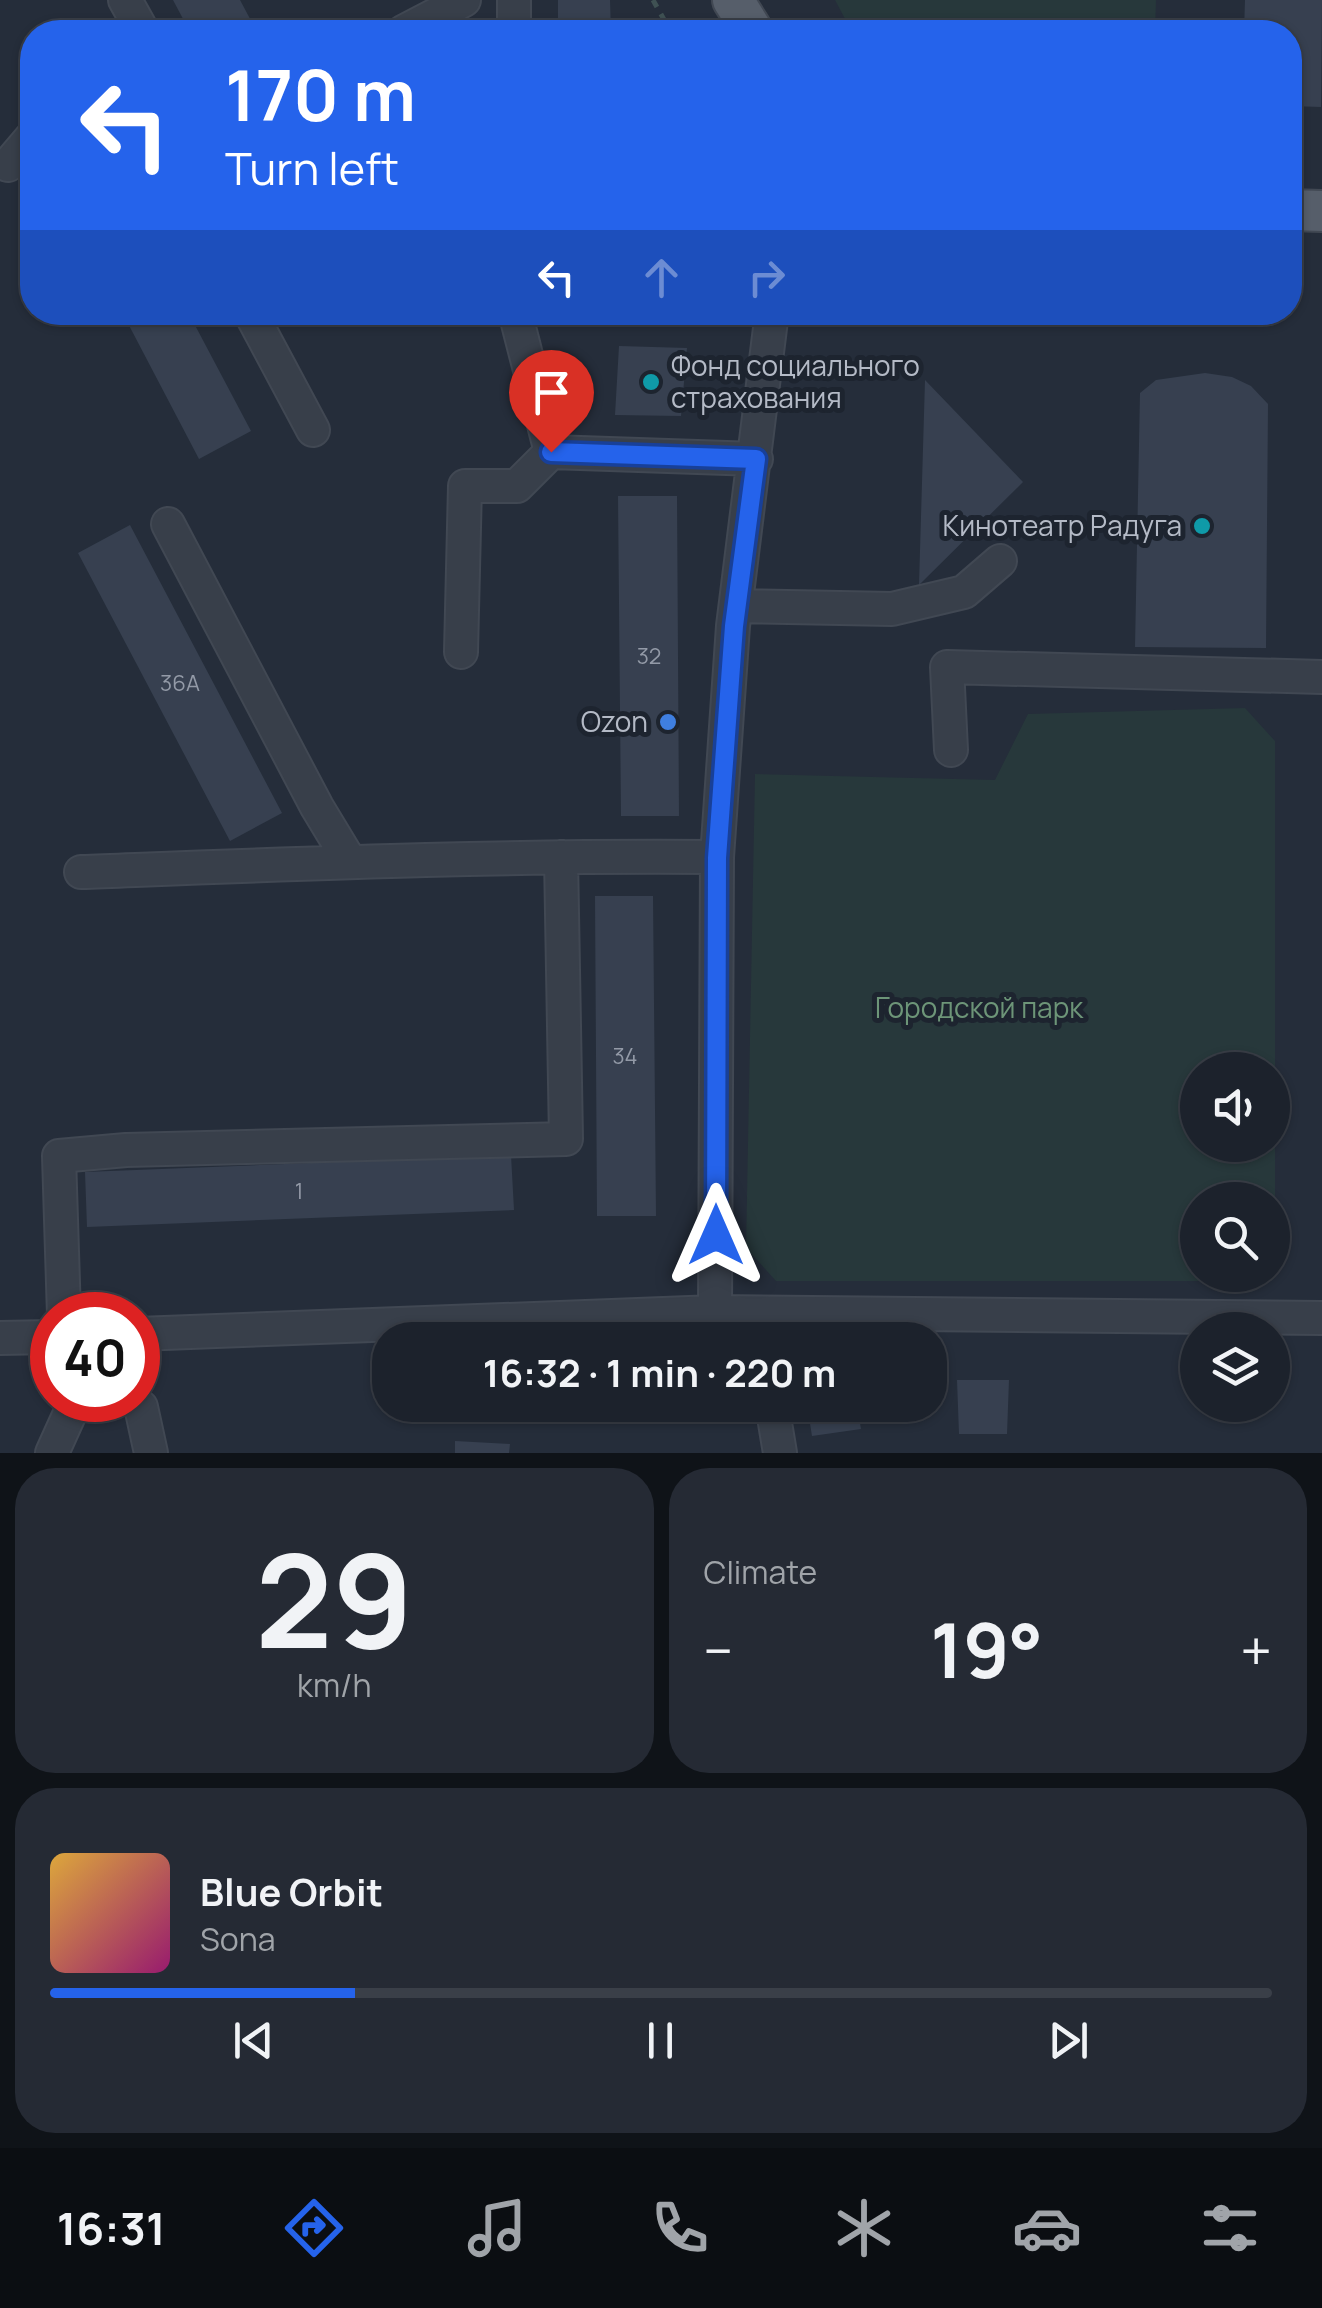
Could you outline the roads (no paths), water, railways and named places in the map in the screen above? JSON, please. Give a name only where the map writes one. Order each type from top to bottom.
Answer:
[{"type":"street","points":[[426,20],[464,0]]},
{"type":"street","points":[[8,165],[20,151]]},
{"type":"street","points":[[257,325],[313,430]]},
{"type":"street","points":[[518,325],[551,452]]},
{"type":"street","points":[[725,1322],[715,1312],[717,858],[736,606],[771,325]]},
{"type":"street","points":[[461,652],[464,486],[518,486],[551,452],[756,459]]},
{"type":"street","points":[[168,524],[308,789],[350,860]]},
{"type":"street","points":[[736,606],[892,610],[964,592],[1000,562]]},
{"type":"street","points":[[950,750],[947,666],[1322,677]]},
{"type":"street","points":[[63,1292],[59,1156],[126,1150],[566,1140],[561,858]]},
{"type":"street","points":[[81,872],[267,868],[350,860],[717,858]]},
{"type":"street","points":[[160,1333],[715,1312],[1322,1318]]},
{"type":"street","points":[[0,1338],[30,1337]]},
{"type":"street","points":[[52,1453],[66,1422]]},
{"type":"street","points":[[144,1422],[151,1453]]},
{"type":"street","points":[[775,1422],[780,1453]]},
{"type":"place","name":"Фонд социального страхования","points":[[651,382]]},
{"type":"place","name":"Кинотеатр Радуга","points":[[1202,526]]},
{"type":"place","name":"Ozon","points":[[668,722]]},
{"type":"park label","name":"Городской парк","points":[[979,1008]]}]
